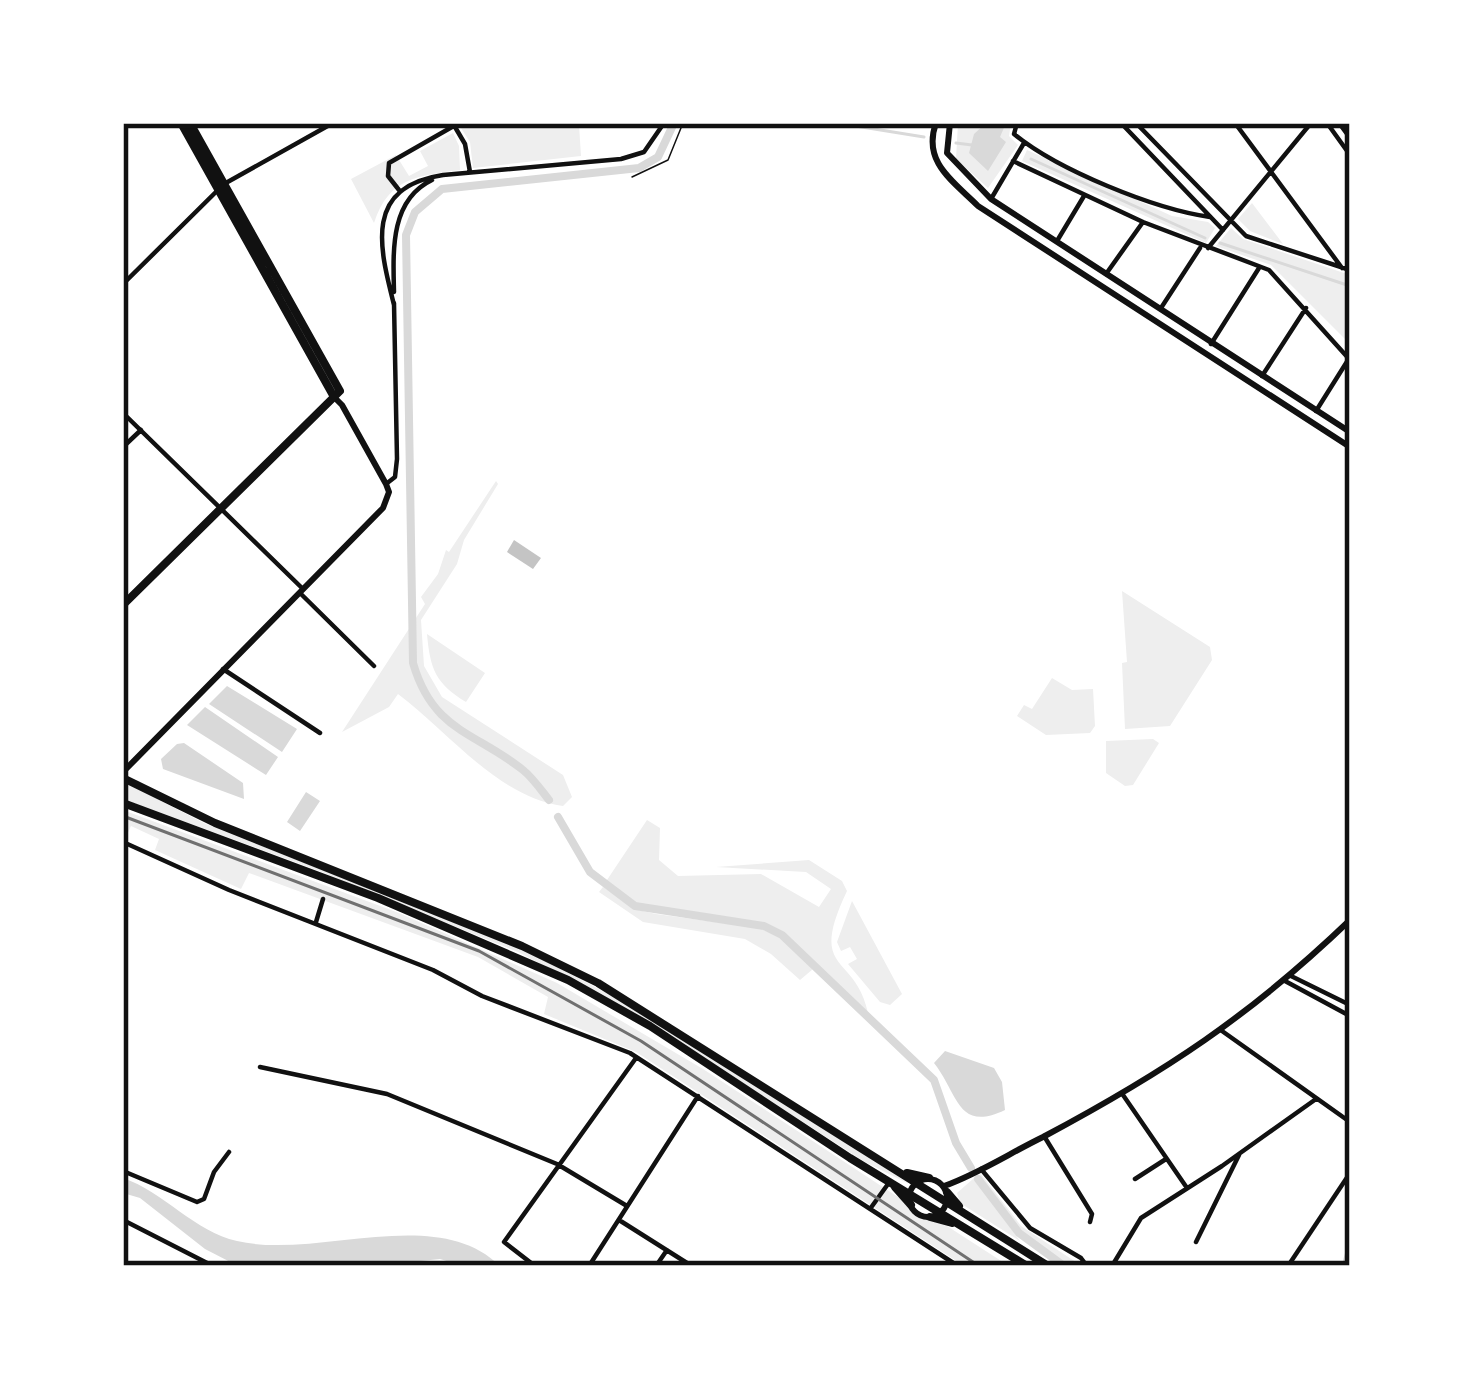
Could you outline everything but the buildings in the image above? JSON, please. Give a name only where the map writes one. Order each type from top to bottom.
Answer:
[{"type":"highway","points":[[123,605],[338,398],[186,123]]},
{"type":"highway","points":[[123,775],[214,823],[501,938],[598,983],[916,1183],[946,1194],[964,1221],[1027,1266]]},
{"type":"highway","points":[[123,803],[378,898],[560,976],[650,1026],[941,1213],[1048,1266]]},
{"type":"highway","points":[[898,1171],[928,1178]]},
{"type":"highway","points":[[890,1182],[910,1205]]},
{"type":"highway","points":[[930,1217],[964,1221]]},
{"type":"street","points":[[123,284],[220,186],[333,123]]},
{"type":"street","points":[[394,305],[383,261],[383,236],[387,211],[399,190],[417,179],[443,175],[621,159],[644,152],[664,123]]},
{"type":"street","points":[[936,123],[933,158],[979,206],[1350,447]]},
{"type":"street","points":[[950,123],[946,153],[991,199],[1350,432]]},
{"type":"street","points":[[1017,123],[1014,134],[1024,143],[1163,209],[1210,217]]},
{"type":"street","points":[[1121,123],[1223,230]]},
{"type":"street","points":[[1136,123],[1246,236],[1346,269]]},
{"type":"street","points":[[1235,123],[1346,269]]},
{"type":"street","points":[[1161,308],[1204,247],[1311,123]]},
{"type":"street","points":[[1328,123],[1350,155]]},
{"type":"street","points":[[1339,123],[1350,139]]},
{"type":"street","points":[[399,190],[386,169],[389,163],[455,124],[470,172]]},
{"type":"street","points":[[991,199],[1024,143]]},
{"type":"street","points":[[1013,161],[1143,222],[1261,266],[1306,308],[1349,360],[1316,411]]},
{"type":"street","points":[[386,484],[395,477],[398,460],[394,251],[400,215],[410,196],[443,175]]},
{"type":"street","points":[[1057,241],[1084,196]]},
{"type":"street","points":[[1106,274],[1143,222]]},
{"type":"street","points":[[1211,344],[1261,266]]},
{"type":"street","points":[[1262,376],[1306,308]]},
{"type":"street","points":[[123,775],[383,508],[389,493],[386,484],[338,398]]},
{"type":"street","points":[[123,413],[374,667]]},
{"type":"street","points":[[123,447],[141,430]]},
{"type":"street","points":[[223,669],[320,733]]},
{"type":"street","points":[[123,842],[636,1058],[956,1265]]},
{"type":"street","points":[[316,922],[322,898]]},
{"type":"street","points":[[946,1194],[928,1178],[916,1183],[910,1205],[918,1214],[941,1213],[946,1194],[981,1169],[1123,1095],[1222,1031],[1350,920]]},
{"type":"street","points":[[1288,978],[1350,1005]]},
{"type":"street","points":[[1288,978],[1350,1016]]},
{"type":"street","points":[[1222,1031],[1350,1122]]},
{"type":"street","points":[[535,1266],[504,1242],[636,1058]]},
{"type":"street","points":[[260,1067],[387,1094],[557,1164],[627,1207]]},
{"type":"street","points":[[1123,1095],[1187,1188]]},
{"type":"street","points":[[589,1266],[698,1096]]},
{"type":"street","points":[[1112,1266],[1141,1218],[1316,1099]]},
{"type":"street","points":[[1044,1136],[1092,1214],[1090,1222]]},
{"type":"street","points":[[1196,1242],[1241,1151]]},
{"type":"street","points":[[123,1171],[197,1202],[204,1199],[214,1172],[229,1152]]},
{"type":"street","points":[[1135,1178],[1167,1158]]},
{"type":"street","points":[[981,1169],[1030,1228],[1087,1266]]},
{"type":"street","points":[[1288,1266],[1350,1173]]},
{"type":"street","points":[[870,1209],[890,1182]]},
{"type":"street","points":[[123,1220],[213,1266]]},
{"type":"street","points":[[619,1220],[687,1263]]},
{"type":"street","points":[[656,1266],[667,1250]]},
{"type":"path","points":[[632,177],[668,160],[682,123]]},
{"type":"shaded area","points":[[471,123],[579,125],[581,156],[473,168],[470,142],[461,128]]},
{"type":"shaded area","points":[[958,123],[1011,123],[1009,136],[1018,145],[988,188],[956,159]]},
{"type":"shaded area","points":[[986,123],[1006,123],[1000,137],[1006,142],[988,171],[969,153],[974,134]]},
{"type":"shaded area","points":[[453,133],[460,170],[407,181],[388,196],[374,223],[351,179],[396,155],[409,176],[428,166],[420,151]]},
{"type":"shaded area","points":[[1027,150],[1172,216],[1208,222],[1215,228],[1206,243],[1022,161]]},
{"type":"shaded area","points":[[1252,203],[1283,244],[1250,231],[1238,219]]},
{"type":"shaded area","points":[[1231,228],[1243,239],[1350,275],[1350,344],[1271,265],[1216,246]]},
{"type":"shaded area","points":[[496,481],[464,540],[457,564],[421,620],[424,666],[442,697],[563,775],[572,797],[563,806],[516,790],[495,776],[398,694],[389,707],[342,732],[425,604],[421,597],[438,574],[446,550],[449,552]]},
{"type":"shaded area","points":[[1122,591],[1210,647],[1212,660],[1170,726],[1125,729]]},
{"type":"shaded area","points":[[427,634],[485,673],[466,702],[436,674]]},
{"type":"shaded area","points":[[1052,678],[1072,690],[1093,689],[1095,726],[1090,733],[1046,735],[1017,716],[1024,705],[1032,709]]},
{"type":"shaded area","points":[[227,686],[297,729],[282,752],[209,704]]},
{"type":"shaded area","points":[[205,707],[278,757],[266,775],[187,725]]},
{"type":"shaded area","points":[[1153,739],[1159,743],[1133,785],[1125,786],[1106,773],[1106,741]]},
{"type":"shaded area","points":[[184,743],[243,783],[244,799],[163,769],[161,759]]},
{"type":"shaded area","points":[[125,783],[206,824],[519,948],[570,974],[718,1058],[909,1184],[865,1162],[633,1012],[518,952],[319,871],[123,799]]},
{"type":"shaded area","points":[[306,792],[320,801],[300,831],[287,822]]},
{"type":"shaded area","points":[[123,810],[399,913],[557,983],[703,1069],[901,1199],[914,1214],[947,1226],[1009,1266],[964,1266],[636,1052],[544,1014],[548,997],[478,957],[249,873],[241,889],[155,850],[159,839],[131,826],[123,835]]},
{"type":"shaded area","points":[[647,820],[660,828],[659,860],[678,876],[761,874],[819,907],[831,889],[806,872],[716,867],[809,860],[842,881],[847,891],[836,918],[833,950],[862,994],[868,1013],[782,932],[768,925],[651,908],[634,903],[605,883]]},
{"type":"shaded area","points":[[603,887],[638,910],[759,928],[778,936],[813,969],[800,980],[745,939],[643,922],[599,892]]},
{"type":"shaded area","points":[[852,901],[902,994],[890,1005],[880,1002],[848,964],[857,959],[850,947],[841,951],[837,942]]},
{"type":"shaded area","points":[[945,1051],[994,1068],[1002,1082],[1005,1110],[977,1117],[960,1106],[934,1063]]},
{"type":"shaded area","points":[[981,1174],[1021,1226],[1082,1266],[1067,1263],[1038,1245],[998,1203]]},
{"type":"shaded area","points":[[123,1178],[207,1229],[237,1241],[269,1245],[410,1235],[443,1238],[474,1248],[500,1266],[463,1266],[440,1259],[373,1266],[238,1266],[205,1249],[140,1198],[123,1193]]},
{"type":"shaded area","points":[[974,1178],[1020,1241],[960,1203],[957,1193]]},
{"type":"waterway","points":[[549,800],[523,770],[444,717],[422,686],[413,663],[406,235],[415,212],[442,189],[639,168],[658,157],[674,123]]},
{"type":"waterway","points":[[837,123],[924,137]]},
{"type":"waterway","points":[[956,143],[972,145]]},
{"type":"waterway","points":[[1031,159],[1205,238]]},
{"type":"waterway","points":[[1220,243],[1350,286]]},
{"type":"waterway","points":[[558,817],[590,872],[635,906],[764,926],[782,935],[934,1080],[956,1143],[971,1168]]},
{"type":"waterway","points":[[978,1179],[1019,1233],[1064,1266]]},
{"type":"waterway","points":[[1343,1266],[1350,1241]]},
{"type":"tram line","points":[[123,816],[479,951],[641,1041],[979,1266]]}]
